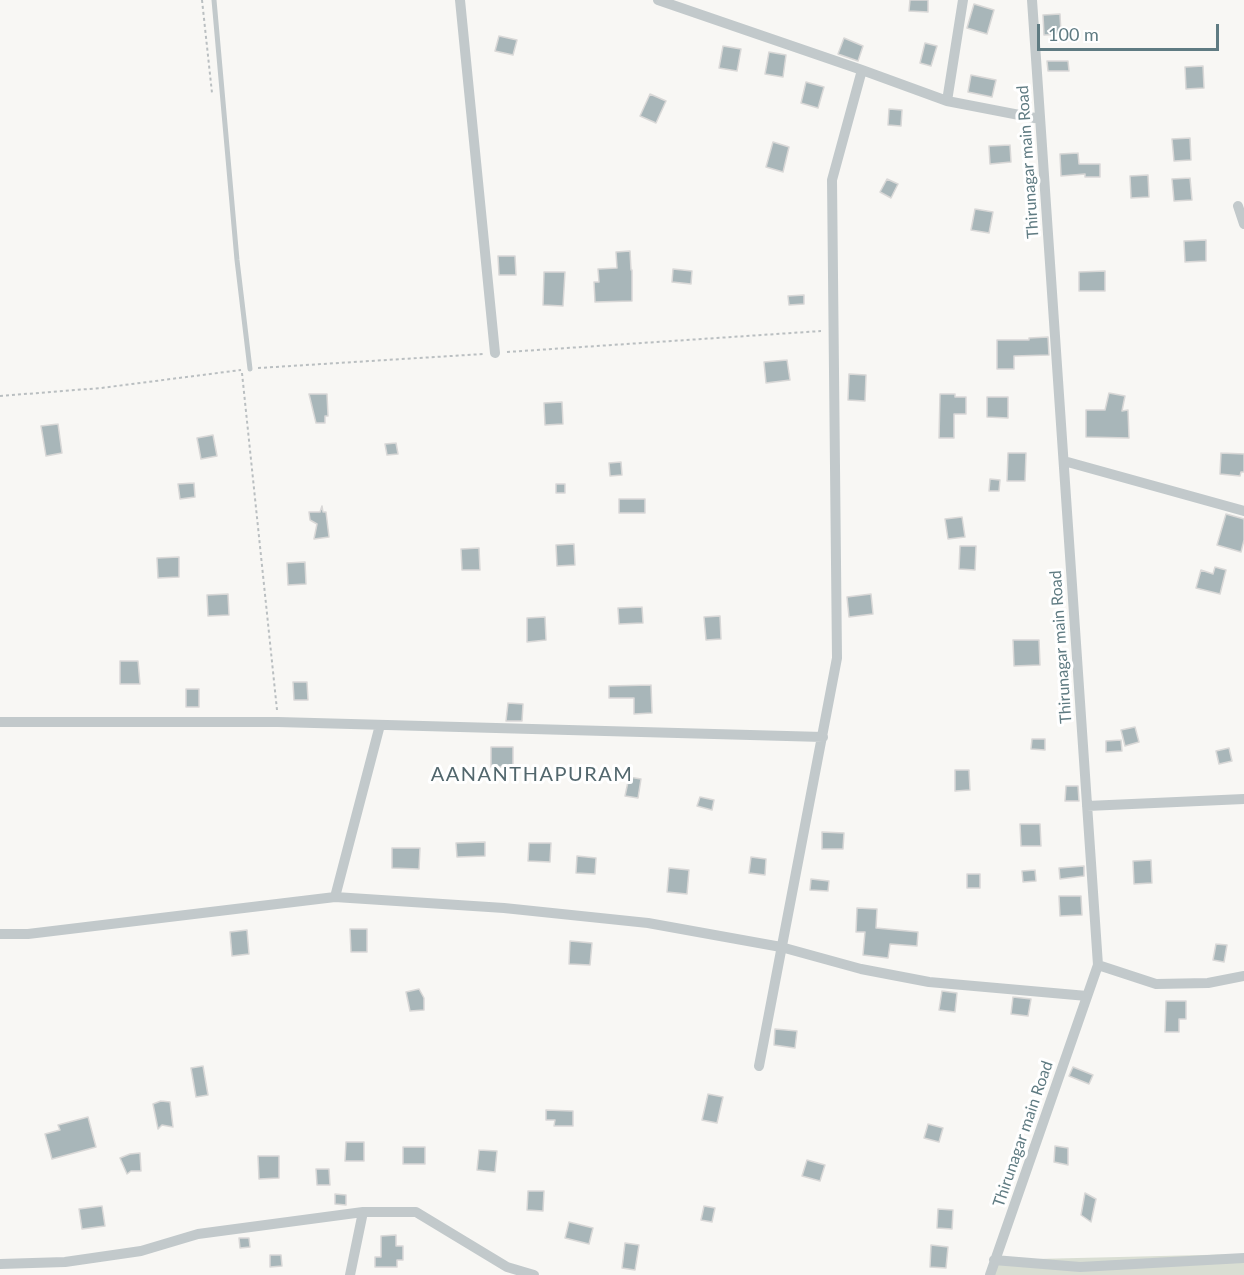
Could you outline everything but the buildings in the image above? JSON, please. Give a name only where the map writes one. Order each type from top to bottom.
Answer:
[{"type":"street","points":[[460,0],[495,353]]},
{"type":"street","points":[[658,0],[947,101],[1040,119]]},
{"type":"street","points":[[947,101],[963,0]]},
{"type":"street","name":"Thirunagar main Road","points":[[990,1275],[1098,965],[1032,0]]},
{"type":"street","points":[[759,1066],[837,658],[832,180],[862,70]]},
{"type":"street","points":[[1238,206],[1244,224]]},
{"type":"street","points":[[1064,461],[1244,511]]},
{"type":"street","points":[[0,722],[278,722],[823,737]]},
{"type":"street","points":[[335,897],[380,725]]},
{"type":"street","points":[[1087,806],[1244,799]]},
{"type":"street","points":[[0,934],[28,934],[335,897],[504,908],[648,923],[781,947],[861,969],[929,982],[1088,996]]},
{"type":"street","points":[[1098,965],[1156,984],[1208,983],[1244,976]]},
{"type":"street","points":[[0,1264],[76,1261],[141,1251],[198,1234],[363,1212],[416,1212],[507,1267],[534,1275]]},
{"type":"street","points":[[350,1275],[363,1212]]},
{"type":"street","points":[[994,1260],[1080,1267],[1244,1258]]},
{"type":"lane","points":[[214,0],[237,260],[250,369]]},
{"type":"path","points":[[250,369],[833,331]]},
{"type":"path","points":[[0,396],[101,388],[241,370],[278,722]]},
{"type":"shaded area","points":[[1244,1254],[1244,1275],[989,1275],[994,1260]]},
{"type":"district","name":"AANANTHAPURAM","points":[[532,775]]}]
